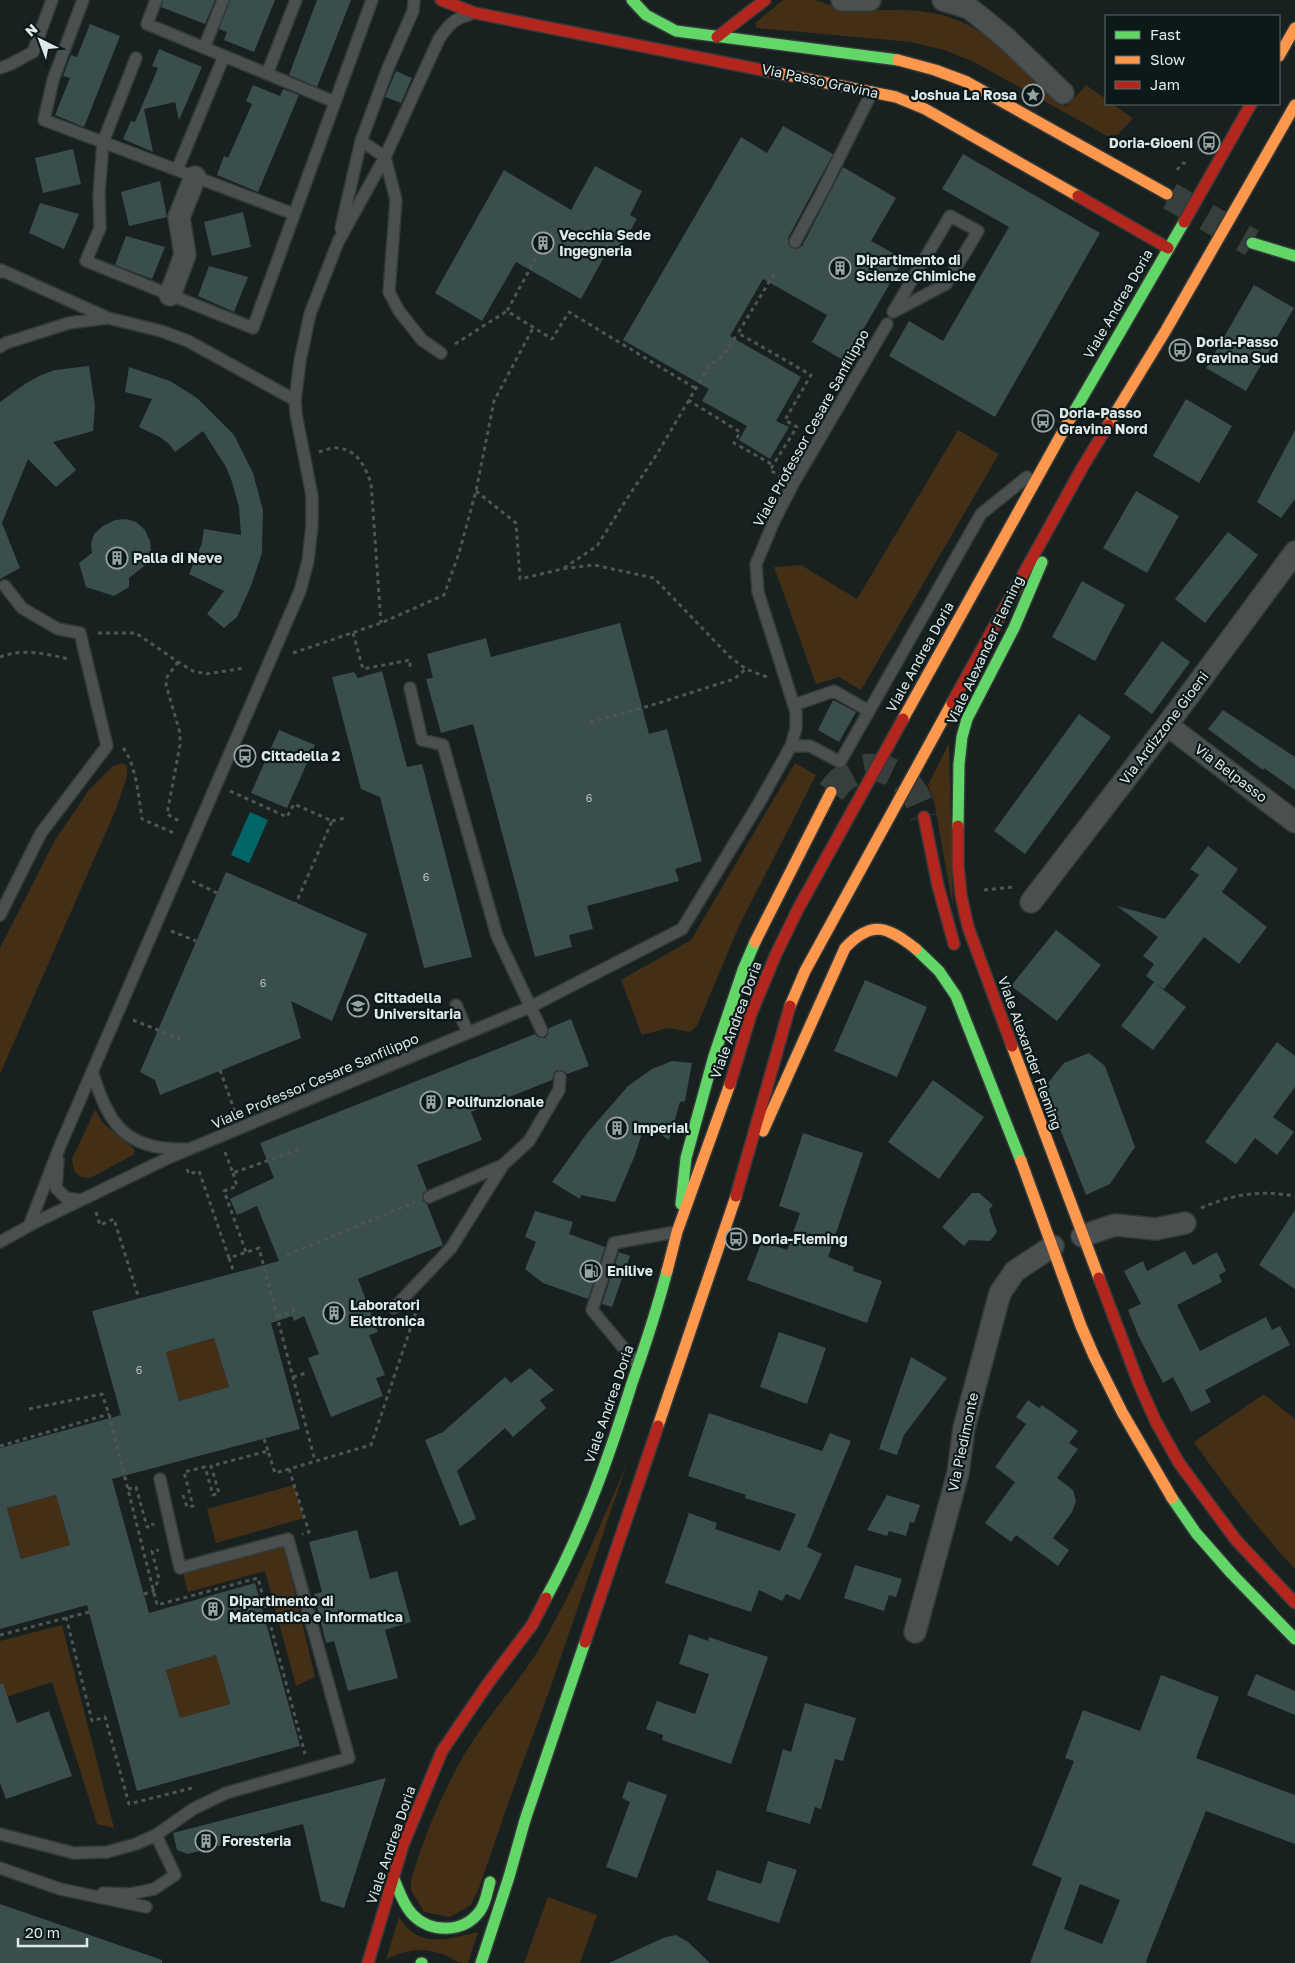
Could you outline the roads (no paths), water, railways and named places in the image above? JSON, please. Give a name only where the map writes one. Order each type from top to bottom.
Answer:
[{"type":"main road","name":"Via Passo Gravina","points":[[441,0],[475,13],[896,97],[924,109],[1168,248]]},
{"type":"main road","points":[[632,0],[639,10],[650,19],[676,31],[717,37]]},
{"type":"main road","points":[[595,36],[691,39],[717,37],[764,0]]},
{"type":"main road","points":[[1280,54],[1295,28]]},
{"type":"main road","name":"Via Passo Gravina","points":[[717,37],[896,59],[935,70],[967,82],[1167,194]]},
{"type":"main road","name":"Viale Andrea Doria","points":[[368,1963],[404,1845],[442,1751],[489,1682],[532,1626],[552,1588],[591,1501],[612,1447],[660,1298],[677,1232],[732,1078],[751,1014],[776,954],[798,909],[1044,464],[1250,105]]},
{"type":"main road","points":[[481,1963],[509,1877],[524,1820],[745,1168],[786,1016],[805,971],[1079,474],[1166,330],[1295,105]]},
{"type":"main road","points":[[1252,243],[1295,256]]},
{"type":"main road","name":"Viale Alexander Fleming","points":[[1079,474],[1014,628],[967,718],[960,748],[958,813],[961,895],[968,927],[1082,1236],[1126,1346],[1139,1384],[1156,1422],[1179,1463],[1236,1540],[1295,1604]]},
{"type":"main road","points":[[677,1232],[686,1158],[714,1056],[743,970],[757,937],[831,792]]},
{"type":"main road","points":[[924,817],[938,886],[958,954]]},
{"type":"main road","points":[[745,1168],[795,1062],[845,948],[853,939],[864,932],[877,928],[891,933],[912,945],[935,966],[952,987],[1094,1356],[1146,1457],[1167,1492],[1196,1533],[1232,1574],[1295,1639]]},
{"type":"main road","points":[[1108,1336],[1139,1384]]},
{"type":"main road","points":[[502,1857],[524,1820]]},
{"type":"main road","points":[[394,1879],[403,1900],[412,1914],[434,1928],[448,1929],[463,1926],[481,1910],[493,1872]]},
{"type":"street","points":[[842,0],[870,0]]},
{"type":"street","points":[[942,0],[969,8],[989,24],[1063,93]]},
{"type":"street","points":[[170,295],[185,255],[179,216],[186,173]]},
{"type":"street","name":"Via Ardizzone Gioeni","points":[[1031,902],[1167,725],[1295,552]]},
{"type":"street","name":"Via Belpasso","points":[[1167,725],[1295,822]]},
{"type":"street","points":[[1082,1236],[1116,1226],[1156,1229],[1185,1223]]},
{"type":"street","name":"Via Piedimonte","points":[[915,1632],[958,1473],[964,1428],[1000,1293],[1015,1271],[1053,1246]]},
{"type":"lane","points":[[0,68],[33,52],[52,0]]},
{"type":"lane","points":[[83,0],[53,80],[44,120],[294,214]]},
{"type":"lane","points":[[156,0],[147,24],[335,102]]},
{"type":"lane","points":[[204,48],[223,0]]},
{"type":"lane","points":[[267,74],[296,0]]},
{"type":"lane","points":[[136,58],[103,142],[99,194],[100,228],[86,261],[253,328],[372,0]]},
{"type":"lane","points":[[338,242],[361,141],[385,74],[413,11],[414,0]]},
{"type":"lane","points":[[29,1226],[92,1071],[300,591],[308,561],[312,525],[312,496],[295,400],[300,361],[310,314],[338,242],[385,157],[439,39],[447,26],[460,16],[475,13]]},
{"type":"lane","points":[[186,173],[224,56]]},
{"type":"lane","points":[[795,242],[873,92]]},
{"type":"lane","points":[[361,141],[385,157],[396,200],[389,292],[399,311],[422,340],[440,353]]},
{"type":"lane","points":[[950,216],[978,231],[946,284],[894,312],[950,216]]},
{"type":"lane","points":[[0,272],[1,270],[108,318],[161,331],[188,340],[295,400]]},
{"type":"lane","points":[[0,347],[6,343],[69,324],[108,318]]},
{"type":"lane","name":"Viale Professor Cesare Sanfilippo","points":[[0,1242],[80,1200],[168,1158],[530,1007],[682,929],[759,803],[791,746],[796,728],[794,704],[758,592],[756,564],[774,521],[794,484],[887,324]]},
{"type":"lane","points":[[791,746],[810,746],[840,762],[981,514],[1044,464]]},
{"type":"lane","points":[[0,915],[41,834],[107,746],[80,633],[58,629],[22,608],[5,586]]},
{"type":"lane","points":[[410,688],[422,740],[443,745],[497,936],[542,1031]]},
{"type":"lane","points":[[794,704],[834,691],[869,710]]},
{"type":"lane","points":[[456,1005],[468,1033]]},
{"type":"lane","points":[[92,1071],[100,1097],[121,1130],[148,1146],[192,1149]]},
{"type":"lane","points":[[394,1308],[451,1248],[503,1165],[529,1141],[559,1090],[560,1077]]},
{"type":"lane","points":[[60,1146],[56,1188],[66,1198],[80,1200]]},
{"type":"lane","points":[[429,1196],[503,1165]]},
{"type":"lane","points":[[638,1365],[592,1310],[614,1243],[677,1232]]},
{"type":"lane","points":[[1139,1384],[1184,1448]]},
{"type":"lane","points":[[1204,1477],[1243,1531],[1295,1588]]},
{"type":"lane","points":[[0,1834],[74,1853],[107,1852],[136,1844],[156,1834],[193,1809],[226,1793],[349,1758],[288,1539],[180,1568],[160,1479]]},
{"type":"lane","points":[[76,1893],[130,1894],[154,1889],[174,1875],[156,1834]]},
{"type":"lane","points":[[0,1868],[60,1889],[146,1908]]},
{"type":"water","points":[[250,812],[268,820],[249,863],[231,855]]},
{"type":"tunnel","points":[[1170,196],[1252,243]]},
{"type":"tunnel","points":[[831,792],[843,778],[857,770],[871,768],[885,770],[898,776],[909,786],[918,800],[924,817]]},
{"type":"place","name":"Joshua La Rosa","points":[[1033,95]]},
{"type":"place","name":"Doria-Gioeni","points":[[1209,143]]},
{"type":"place","name":"Vecchia Sede Ingegneria","points":[[543,243]]},
{"type":"place","name":"Dipartimento di Scienze Chimiche","points":[[840,268]]},
{"type":"place","name":"Doria-Passo Gravina Sud","points":[[1180,350]]},
{"type":"place","name":"Doria-Passo Gravina Nord","points":[[1043,421]]},
{"type":"place","name":"Palla di Neve","points":[[117,558]]},
{"type":"place","name":"Cittadella 2","points":[[245,756]]},
{"type":"place","name":"Cittadella Universitaria","points":[[358,1006]]},
{"type":"place","name":"Polifunzionale","points":[[431,1102]]},
{"type":"place","name":"Imperial","points":[[617,1128]]},
{"type":"place","name":"Doria-Fleming","points":[[736,1239]]},
{"type":"place","name":"Enilive","points":[[591,1271]]},
{"type":"place","name":"Laboratori Elettronica","points":[[334,1313]]},
{"type":"place","name":"Dipartimento di Matematica e Informatica","points":[[213,1609]]},
{"type":"place","name":"Foresteria","points":[[206,1841]]}]
